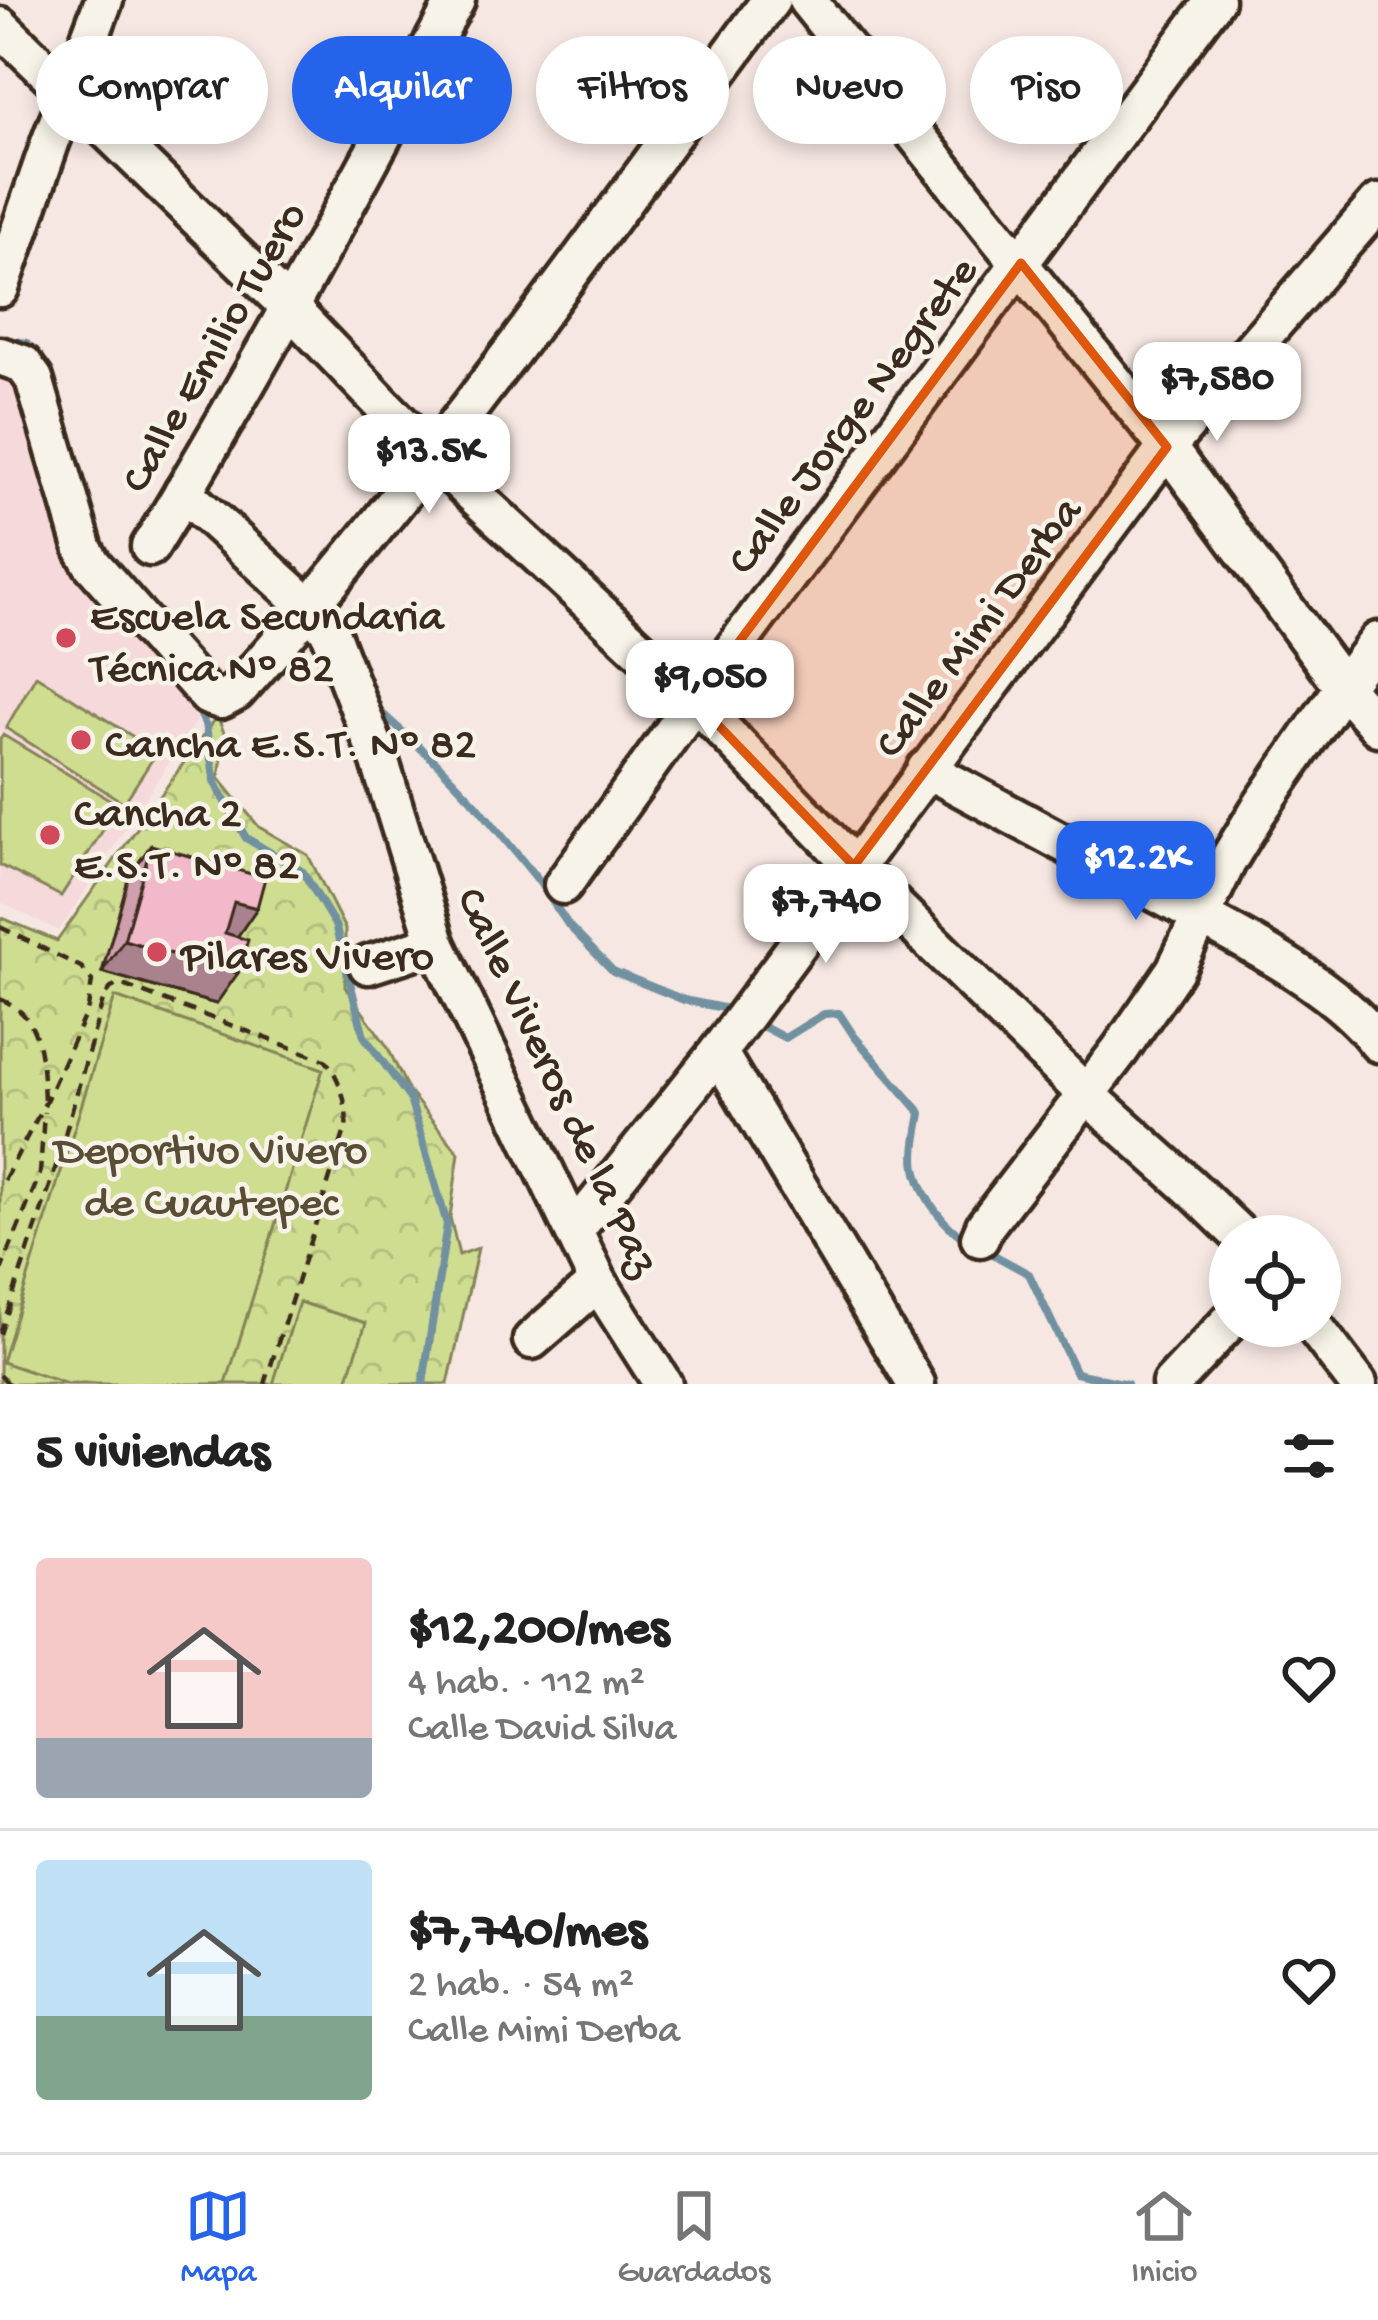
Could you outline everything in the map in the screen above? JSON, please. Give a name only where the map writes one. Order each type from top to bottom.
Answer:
[{"type":"street","points":[[90,36],[104,0]]},
{"type":"street","name":"Calle Emilio Tuero","points":[[150,547],[290,308],[456,0]]},
{"type":"street","points":[[7,358],[23,364],[34,380],[78,532],[92,564],[208,696],[220,700],[236,692],[311,608],[771,0]]},
{"type":"street","points":[[807,0],[1168,447],[1343,688],[1378,727]]},
{"type":"street","name":"Calle Jorge Negrete","points":[[562,885],[1215,0]]},
{"type":"street","points":[[0,26],[36,61]]},
{"type":"street","points":[[0,288],[51,144]]},
{"type":"street","points":[[121,144],[290,308],[431,455],[695,701],[854,866],[1087,1095],[1219,1215]]},
{"type":"street","name":"Calle Mimi Derba","points":[[574,1230],[718,1052],[1168,447],[1378,203]]},
{"type":"street","name":"Calle Viveros de la Paz","points":[[183,492],[311,608],[330,632],[380,762],[436,943],[598,1282],[663,1384]]},
{"type":"street","points":[[980,1238],[1175,970],[1227,862],[1258,811],[1378,641]]},
{"type":"street","points":[[926,769],[1317,984],[1378,1042]]},
{"type":"street","points":[[368,965],[436,943]]},
{"type":"street","points":[[718,1052],[916,1384]]},
{"type":"street","points":[[532,1340],[598,1282]]},
{"type":"street","points":[[1172,1384],[1209,1344]]},
{"type":"street","points":[[1330,1347],[1358,1384]]},
{"type":"path","points":[[0,928],[81,967],[92,980],[88,1008],[0,1188]]},
{"type":"path","points":[[0,1334],[52,1180],[104,997],[120,984],[325,1060],[333,1068],[348,1116],[346,1127],[266,1384]]},
{"type":"path","points":[[0,999],[15,1004],[26,1015],[41,1048],[44,1106],[40,1174],[0,1273]]},
{"type":"path","points":[[40,1174],[52,1180]]},
{"type":"path","points":[[0,1375],[9,1384]]},
{"type":"highlighted area","points":[[1021,263],[1167,447],[854,866],[695,701]]},
{"type":"shaded area","name":"Escuela Secundaria Técnica Nº 82","points":[[0,374],[17,377],[66,559],[198,718],[59,931],[0,902]]},
{"type":"green space","name":"Cancha E.S.T. Nº 82","points":[[36,675],[157,752],[124,803],[6,728]]},
{"type":"green space","name":"Deportivo Vivero de Cuautepec","points":[[217,716],[225,735],[219,778],[259,827],[308,855],[345,929],[345,987],[387,1046],[409,1092],[459,1153],[450,1217],[459,1255],[478,1248],[448,1384],[0,1384],[0,917],[57,941]]},
{"type":"green space","name":"Cancha 2 E.S.T. Nº 82","points":[[3,735],[119,805],[61,896],[0,865]]},
{"type":"green space","points":[[115,997],[323,1069],[226,1384],[67,1384],[2,1362]]},
{"type":"green space","points":[[299,1302],[366,1323],[346,1384],[273,1384]]},
{"type":"building","points":[[151,845],[265,878],[257,908],[234,902],[225,933],[248,940],[238,973],[124,940]]},
{"type":"waterway","points":[[0,339],[27,343],[34,356]]},
{"type":"waterway","points":[[195,701],[206,727],[215,783],[246,838],[303,872],[335,925],[364,1036],[410,1099],[447,1224],[423,1384]]},
{"type":"waterway","points":[[375,707],[477,805],[569,926],[613,971],[684,1000],[723,1008]]},
{"type":"waterway","points":[[764,1027],[785,1038],[824,1014],[839,1013],[921,1113],[915,1158],[920,1183],[944,1221],[970,1242]]},
{"type":"waterway","points":[[983,1249],[1029,1274],[1076,1373],[1127,1384]]},
{"type":"place","name":"Escuela Secundaria Técnica Nº 82","points":[[66,638]]},
{"type":"place","name":"Cancha E.S.T. Nº 82","points":[[81,740]]},
{"type":"place","name":"Cancha 2 E.S.T. Nº 82","points":[[50,835]]},
{"type":"place","name":"Pilares Vivero","points":[[157,952]]}]
